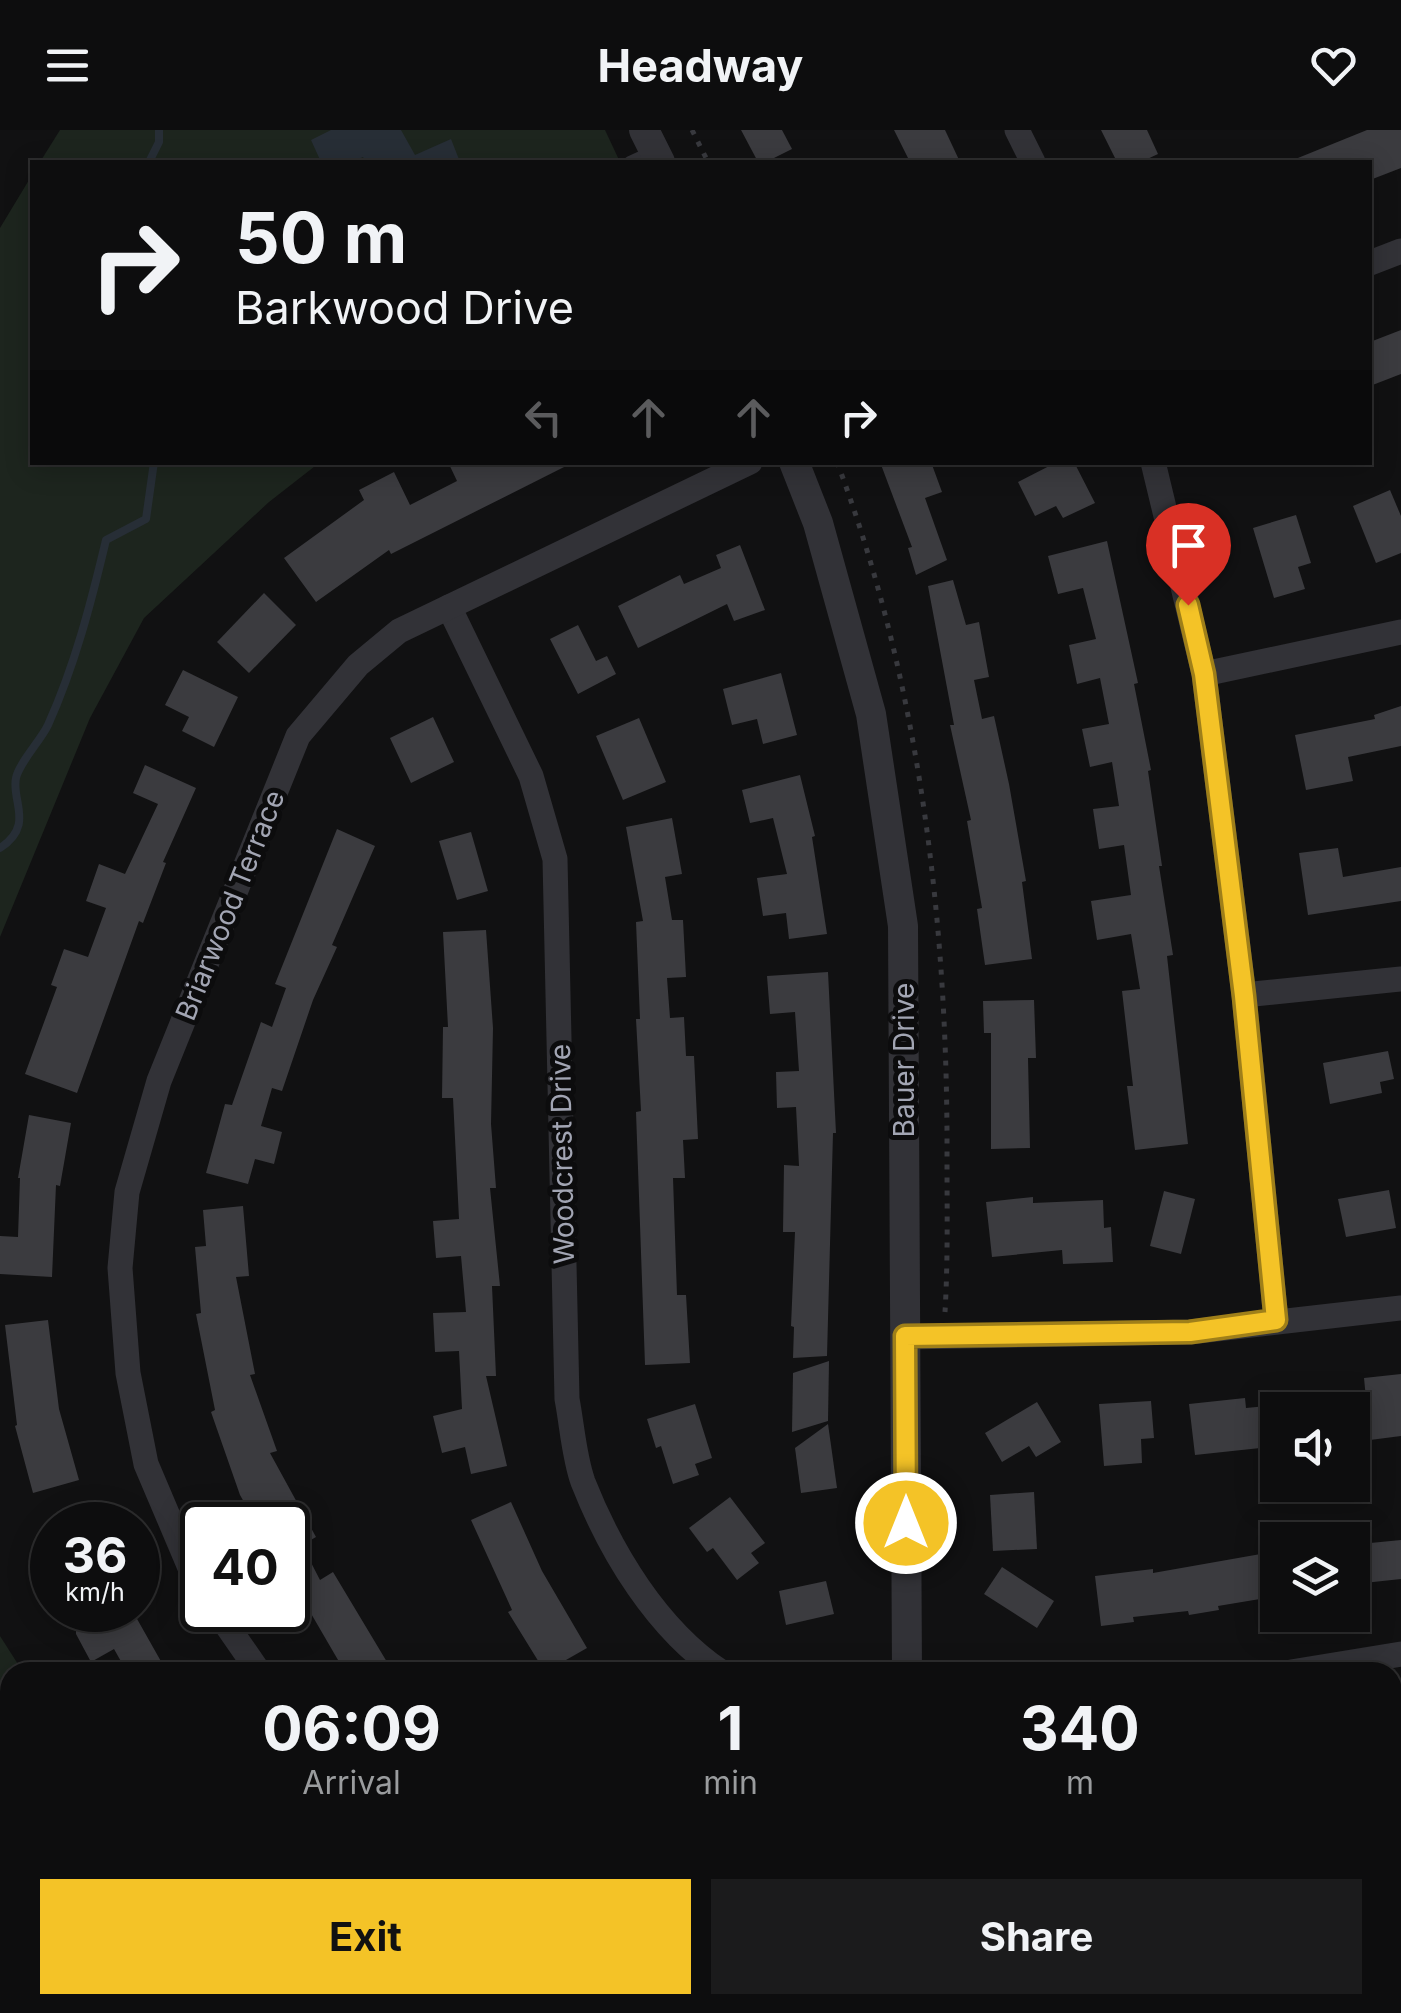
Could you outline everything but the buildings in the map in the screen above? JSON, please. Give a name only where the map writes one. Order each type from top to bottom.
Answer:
[{"type":"street","points":[[1017,130],[1031,160]]},
{"type":"street","points":[[1372,262],[1401,251]]},
{"type":"street","name":"Briarwood Terrace","points":[[180,1544],[146,1464],[128,1374],[120,1268],[128,1192],[159,1081],[298,736],[358,665],[399,631],[744,465]]},
{"type":"street","name":"Bauer Drive","points":[[795,465],[818,523],[871,714],[903,926],[907,1662]]},
{"type":"street","points":[[1154,465],[1204,674],[1244,996],[1276,1320]]},
{"type":"street","name":"Woodcrest Drive","points":[[449,608],[532,776],[555,858],[568,1398],[582,1480],[637,1588],[693,1654],[705,1662]]},
{"type":"street","points":[[1204,674],[1401,632]]},
{"type":"street","points":[[1244,996],[1401,979]]},
{"type":"street","points":[[905,1336],[1190,1332],[1401,1308]]},
{"type":"street","points":[[231,1632],[252,1662]]},
{"type":"street","points":[[1352,1662],[1401,1654]]},
{"type":"path","points":[[692,130],[707,160]]},
{"type":"shaded area","points":[[60,130],[605,130],[619,160],[41,160]]},
{"type":"shaded area","points":[[331,130],[401,130],[415,155],[451,139],[459,160],[320,160],[311,140]]},
{"type":"shaded area","points":[[30,178],[30,465],[316,465],[269,502],[144,618],[90,718],[0,937],[0,228]]},
{"type":"shaded area","points":[[0,1636],[17,1662],[0,1662]]},
{"type":"waterway","points":[[150,160],[159,142],[159,130]]},
{"type":"waterway","points":[[0,848],[17,831],[16,778],[48,725],[66,680],[106,540],[146,519],[154,465]]},
{"type":"route","points":[[906,1523],[905,1336],[1190,1332],[1276,1320],[1244,996],[1204,674],[1188,605]]}]
